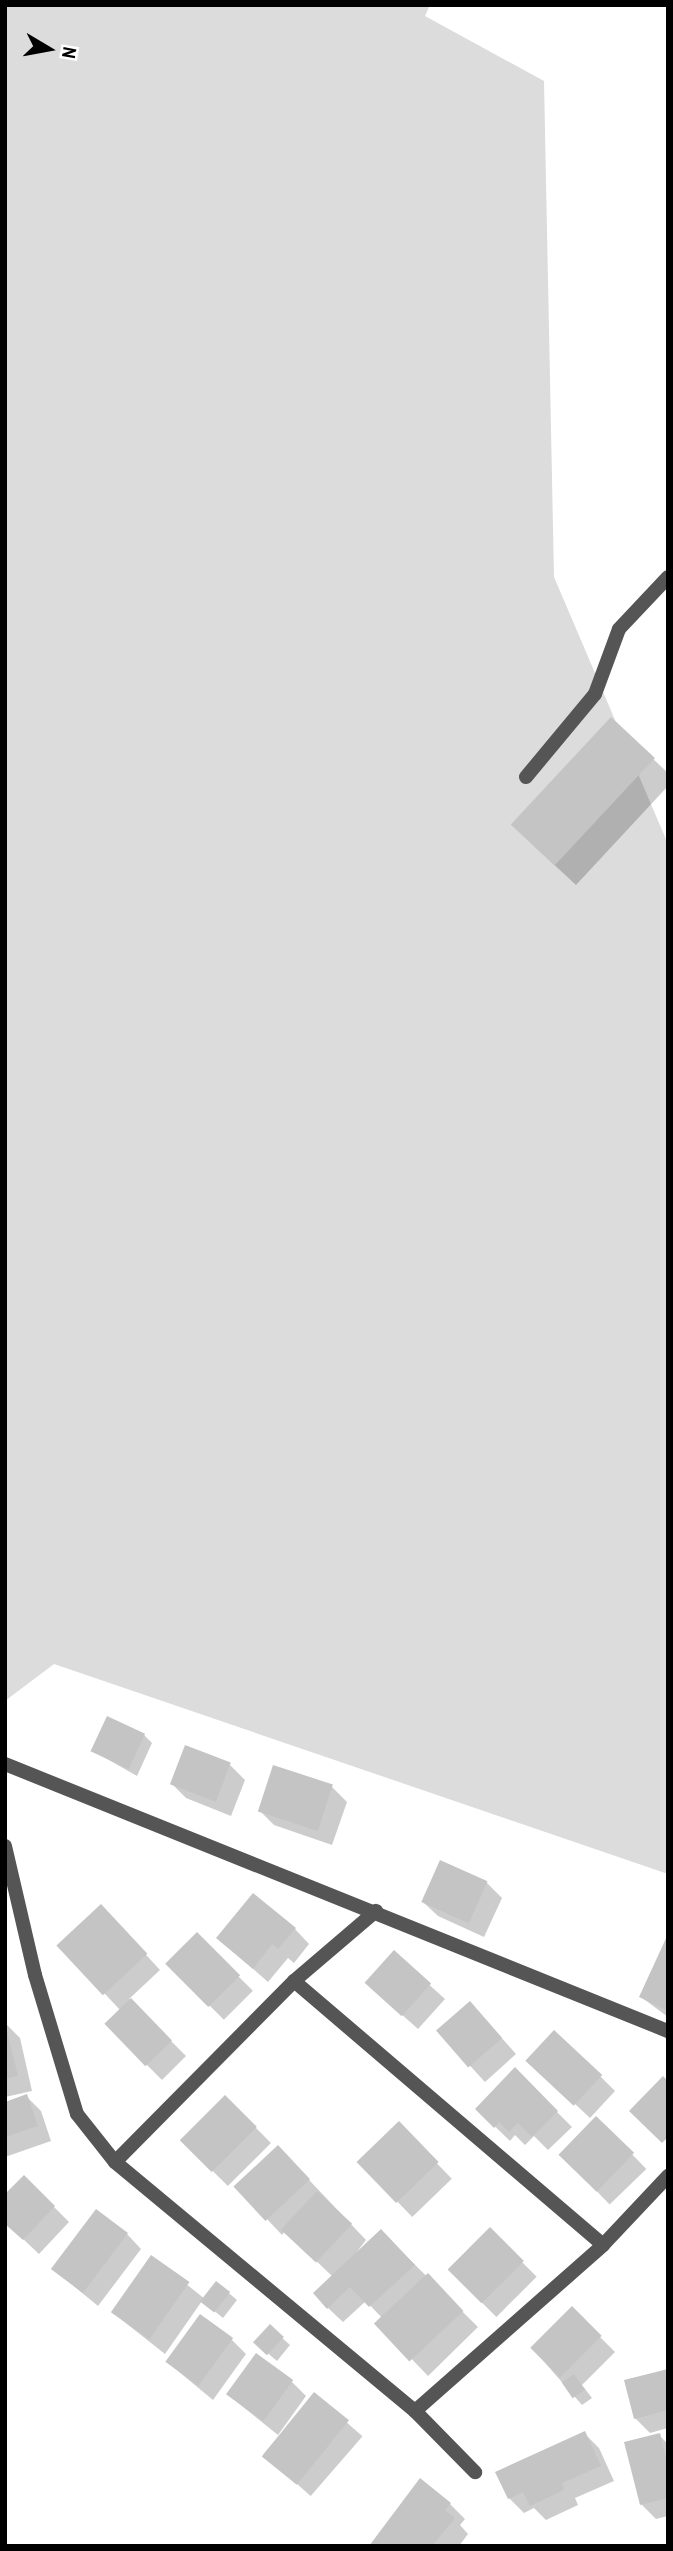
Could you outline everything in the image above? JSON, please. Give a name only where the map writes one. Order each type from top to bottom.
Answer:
[{"type":"street","points":[[526,777],[595,694],[619,629],[668,577]]},
{"type":"street","points":[[5,1764],[376,1911],[668,2031]]},
{"type":"street","points":[[5,1846],[35,1975],[77,2114],[115,2162],[415,2411],[475,2472]]},
{"type":"street","points":[[115,2162],[295,1981],[376,1911]]},
{"type":"street","points":[[295,1981],[603,2245]]},
{"type":"street","points":[[415,2411],[603,2245],[668,2176]]},
{"type":"shaded area","points":[[5,5],[430,5],[425,16],[544,81],[554,577],[668,844],[668,1874],[54,1664],[5,1701]]},
{"type":"building","points":[[611,717],[655,758],[555,865],[511,825]]},
{"type":"building","points":[[107,1716],[145,1734],[129,1769],[91,1751]]},
{"type":"building","points":[[185,1745],[231,1763],[216,1802],[170,1784]]},
{"type":"building","points":[[273,1765],[333,1784],[318,1831],[258,1812]]},
{"type":"building","points":[[440,1860],[488,1881],[469,1923],[421,1902]]},
{"type":"building","points":[[253,1893],[296,1928],[278,1949],[272,1944],[253,1969],[216,1938]]},
{"type":"building","points":[[101,1904],[147,1954],[103,1995],[56,1946]]},
{"type":"building","points":[[197,1932],[240,1975],[208,2007],[165,1964]]},
{"type":"building","points":[[668,1934],[668,2011],[639,1997]]},
{"type":"building","points":[[394,1950],[431,1983],[402,2016],[365,1983]]},
{"type":"building","points":[[131,1998],[172,2040],[145,2066],[104,2024]]},
{"type":"building","points":[[470,2001],[502,2038],[468,2068],[436,2031]]},
{"type":"building","points":[[5,2023],[18,2076],[5,2079]]},
{"type":"building","points":[[554,2030],[602,2075],[574,2106],[525,2061]]},
{"type":"building","points":[[515,2067],[558,2111],[532,2137],[518,2123],[509,2132],[499,2122],[494,2128],[475,2109]]},
{"type":"building","points":[[663,2076],[668,2081],[668,2137],[662,2143],[629,2111]]},
{"type":"building","points":[[27,2094],[38,2126],[5,2137],[5,2102]]},
{"type":"building","points":[[225,2095],[257,2127],[212,2172],[180,2140]]},
{"type":"building","points":[[596,2116],[634,2153],[597,2192],[558,2155]]},
{"type":"building","points":[[399,2121],[439,2162],[396,2203],[357,2162]]},
{"type":"building","points":[[278,2145],[310,2179],[265,2221],[233,2187]]},
{"type":"building","points":[[24,2175],[55,2206],[23,2240],[5,2224],[5,2194]]},
{"type":"building","points":[[317,2191],[352,2224],[316,2262],[281,2230]]},
{"type":"building","points":[[96,2209],[128,2233],[83,2293],[51,2269]]},
{"type":"building","points":[[490,2227],[524,2261],[482,2303],[448,2269]]},
{"type":"building","points":[[381,2229],[415,2265],[369,2307],[350,2287],[327,2309],[313,2293]]},
{"type":"building","points":[[151,2255],[190,2282],[149,2339],[111,2312]]},
{"type":"building","points":[[428,2273],[463,2311],[409,2361],[374,2323]]},
{"type":"building","points":[[216,2281],[230,2292],[214,2313],[200,2301]]},
{"type":"building","points":[[572,2306],[602,2336],[560,2377],[530,2348]]},
{"type":"building","points":[[200,2314],[233,2338],[198,2386],[165,2362]]},
{"type":"building","points":[[270,2324],[284,2337],[267,2355],[253,2342]]},
{"type":"building","points":[[256,2353],[293,2380],[263,2421],[226,2394]]},
{"type":"building","points":[[668,2369],[668,2410],[634,2419],[624,2380]]},
{"type":"building","points":[[574,2374],[585,2390],[573,2398],[562,2383]]},
{"type":"building","points":[[314,2392],[349,2420],[297,2485],[262,2457]]},
{"type":"building","points":[[585,2431],[601,2466],[562,2483],[564,2490],[530,2506],[523,2492],[508,2499],[495,2472]]},
{"type":"building","points":[[660,2433],[668,2466],[668,2498],[640,2505],[624,2442]]},
{"type":"building","points":[[420,2478],[451,2503],[445,2510],[455,2518],[432,2546],[369,2546]]}]
